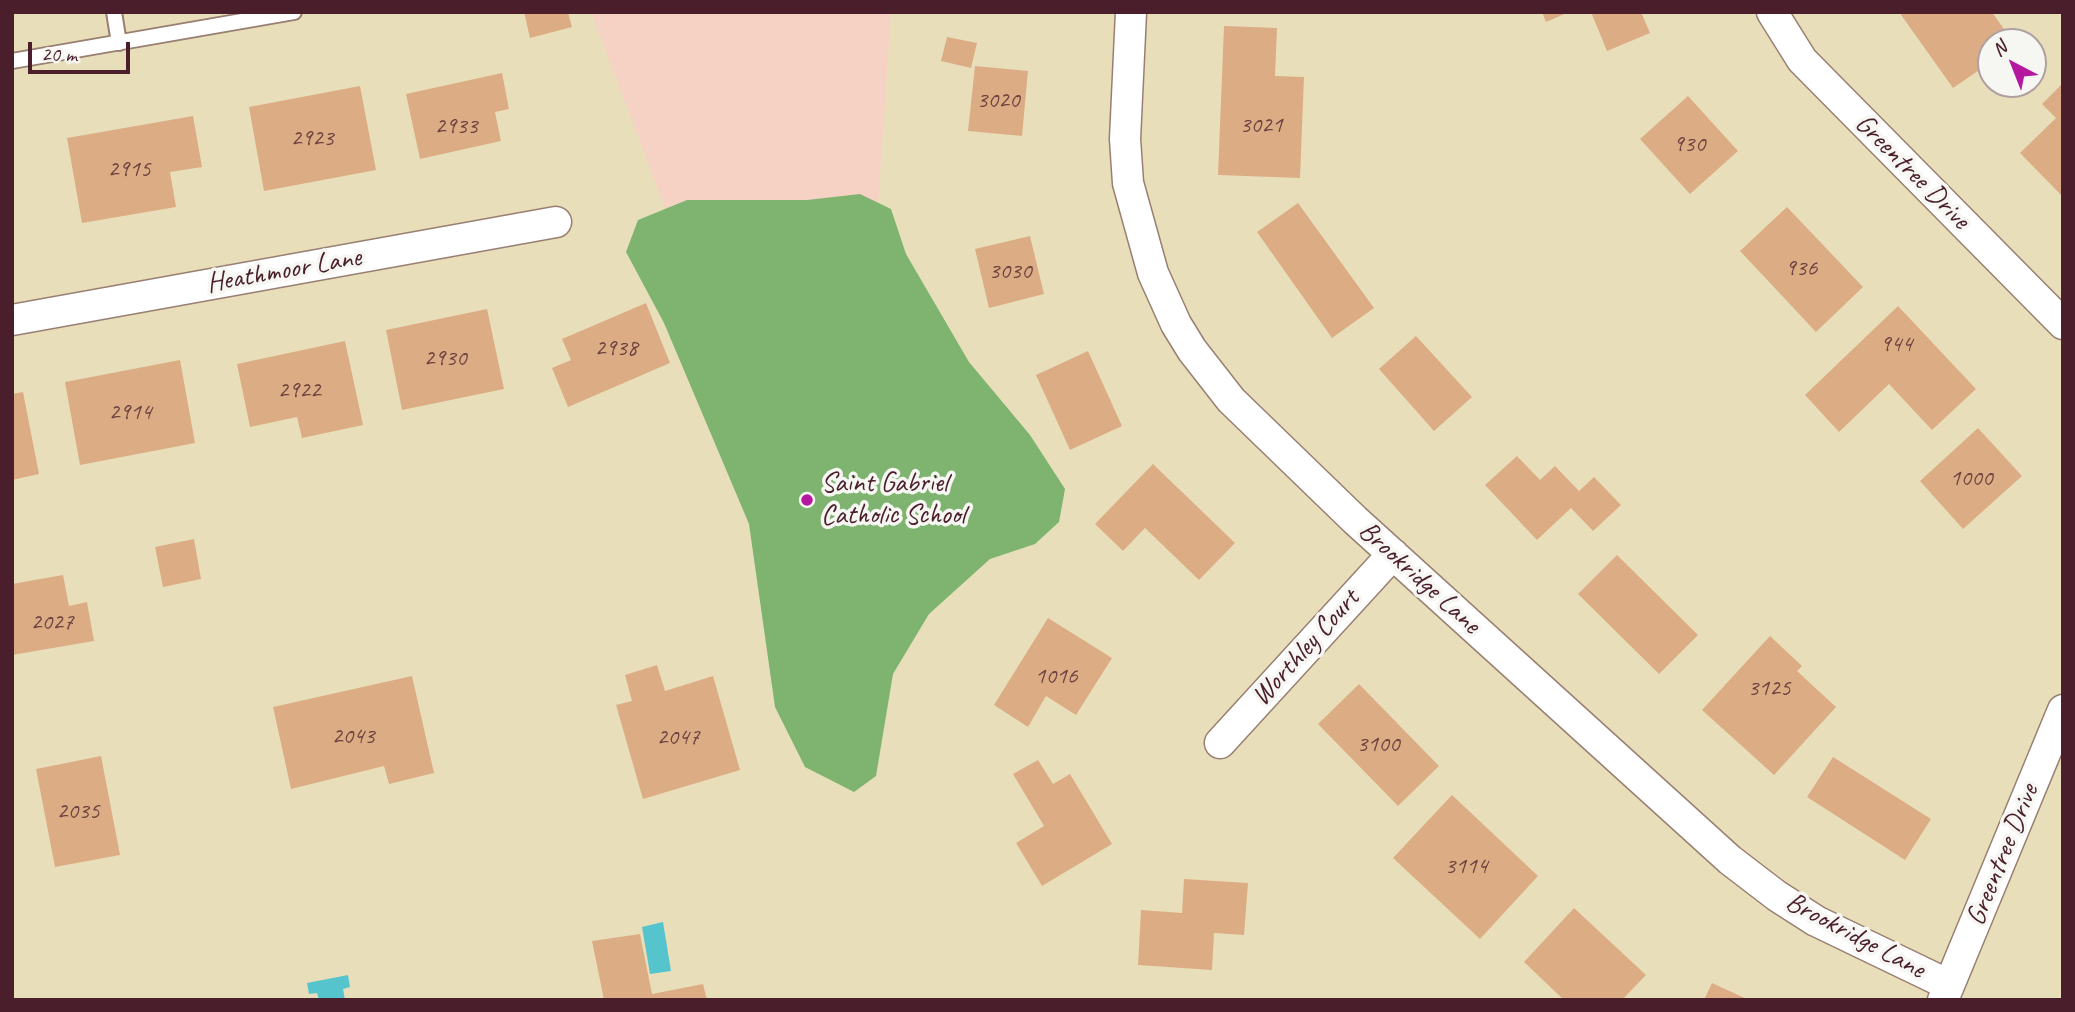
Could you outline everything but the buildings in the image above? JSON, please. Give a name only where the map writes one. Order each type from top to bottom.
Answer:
[{"type":"street","name":"Brookridge Lane","points":[[1131,12],[1125,139],[1128,183],[1153,273],[1176,324],[1210,375],[1231,400],[1355,520],[1730,860],[1777,896],[1816,921],[1946,993]]},
{"type":"street","name":"Greentree Drive","points":[[1772,12],[1802,60],[2063,324]]},
{"type":"street","name":"Heathmoor Lane","points":[[12,320],[556,222]]},
{"type":"street","name":"Worthley Court","points":[[1220,743],[1393,554]]},
{"type":"street","name":"Greentree Drive","points":[[1946,993],[2063,710]]},
{"type":"lane","points":[[114,12],[119,43]]},
{"type":"lane","points":[[12,61],[294,12]]},
{"type":"shaded area","name":"Saint Gabriel Catholic School","points":[[591,12],[891,12],[840,776],[671,224]]},
{"type":"green space","points":[[860,194],[891,209],[906,254],[969,362],[1030,435],[1065,489],[1059,522],[1035,544],[990,559],[929,614],[893,674],[876,776],[854,792],[805,767],[775,707],[749,524],[664,323],[626,252],[638,220],[687,200],[807,200]]},
{"type":"water","points":[[663,922],[671,971],[650,974],[642,927]]},
{"type":"water","points":[[348,975],[350,987],[343,989],[345,1000],[319,1000],[317,993],[309,994],[307,983]]},
{"type":"place","name":"Saint Gabriel Catholic School","points":[[807,500]]}]
